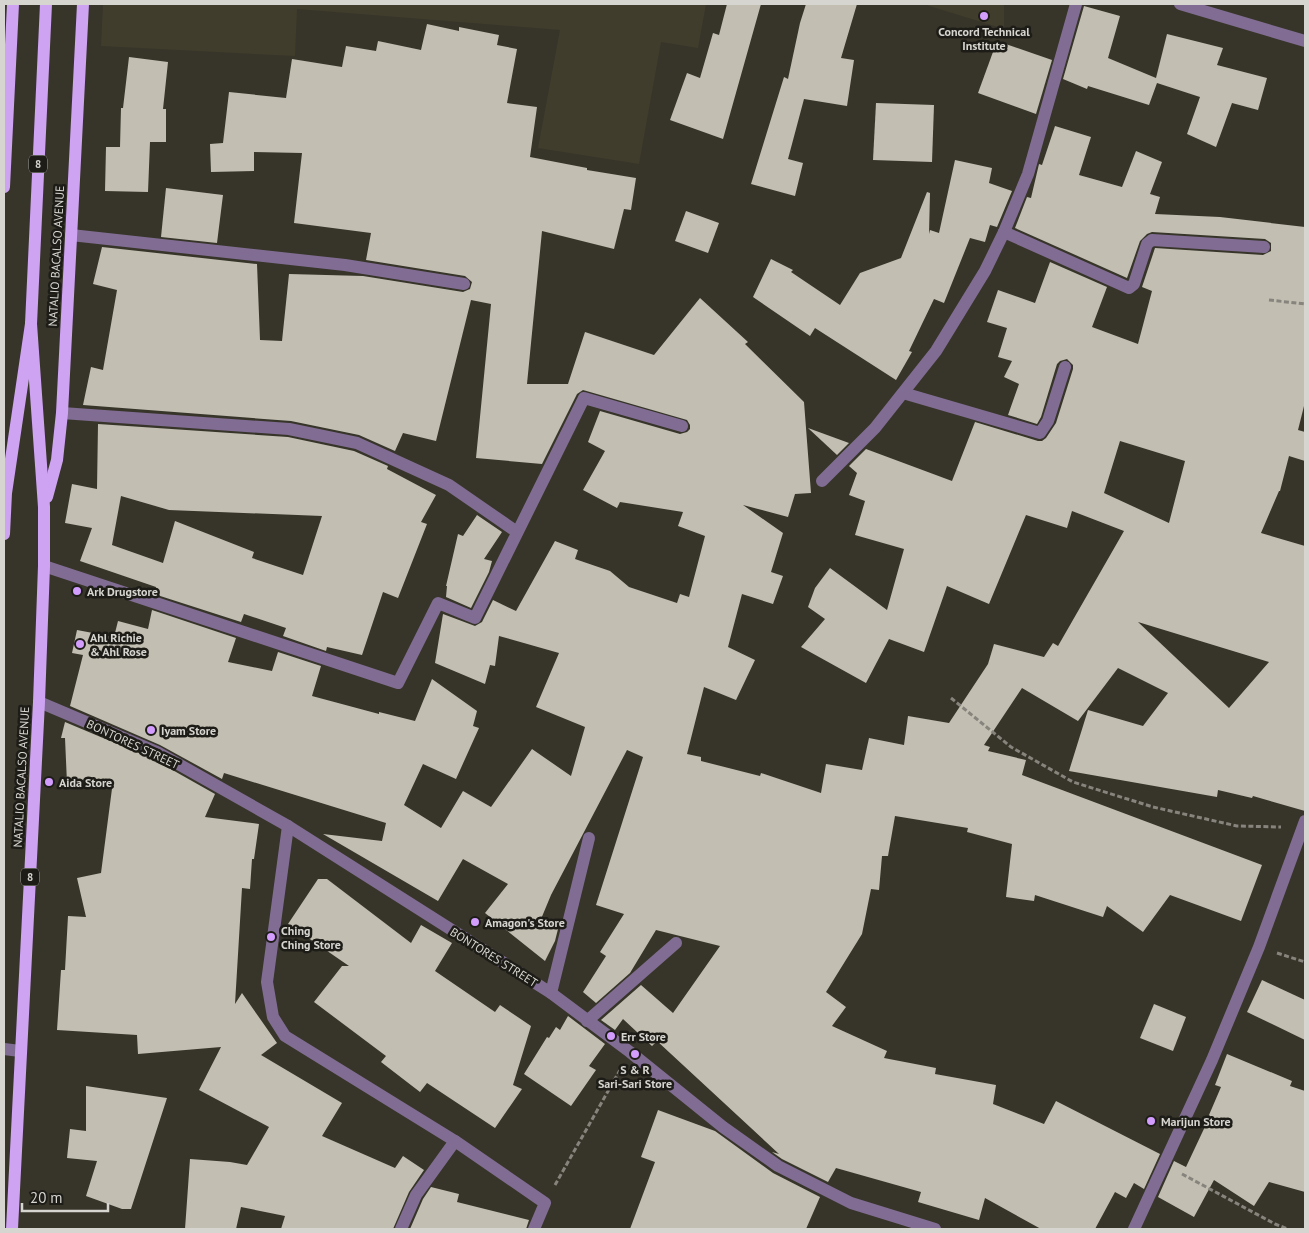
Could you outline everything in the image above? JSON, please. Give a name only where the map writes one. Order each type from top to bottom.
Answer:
[{"type":"main road","points":[[4,187],[13,4]]},
{"type":"main road","name":"8","points":[[31,324],[46,4]]},
{"type":"main road","name":"NATALIO BACALSO AVENUE","points":[[44,507],[57,460],[62,413],[83,4]]},
{"type":"main road","name":"NATALIO BACALSO AVENUE","points":[[6,493],[31,324]]},
{"type":"main road","name":"NATALIO BACALSO AVENUE","points":[[12,1229],[39,702],[44,566],[44,507],[31,324]]},
{"type":"main road","name":"NATALIO BACALSO AVENUE","points":[[4,448],[6,493],[4,534]]},
{"type":"street","points":[[822,481],[875,428],[936,351],[985,271],[1004,232],[1028,174],[1076,4]]},
{"type":"street","points":[[1180,4],[1305,41]]},
{"type":"street","points":[[1004,232],[1129,288],[1134,284],[1148,244],[1152,240],[1264,247]]},
{"type":"street","points":[[71,235],[344,265],[464,284]]},
{"type":"street","points":[[903,393],[1040,433],[1048,421],[1065,367]]},
{"type":"street","points":[[44,566],[398,683],[438,603],[475,618],[584,398],[682,426]]},
{"type":"street","points":[[62,413],[289,429],[357,443],[449,485],[517,532]]},
{"type":"street","name":"BONTORES STREET","points":[[39,702],[157,752],[288,826],[551,993],[630,1052],[723,1127],[778,1166],[851,1203],[935,1229]]},
{"type":"street","points":[[1134,1229],[1212,1060],[1259,947],[1304,825]]},
{"type":"street","points":[[288,826],[267,982],[274,1017],[285,1036],[455,1141],[545,1203],[534,1229]]},
{"type":"street","points":[[551,993],[588,838]]},
{"type":"street","points":[[588,1020],[676,943]]},
{"type":"street","points":[[4,1049],[20,1051]]},
{"type":"street","points":[[402,1229],[416,1195],[455,1141]]},
{"type":"path","points":[[1269,300],[1305,304]]},
{"type":"path","points":[[951,698],[1011,747],[1072,782],[1152,807],[1238,826],[1304,825]]},
{"type":"path","points":[[1259,947],[1305,962]]},
{"type":"path","points":[[545,1203],[630,1052]]},
{"type":"path","points":[[1164,1164],[1275,1224],[1288,1229]]},
{"type":"shaded area","points":[[103,4],[706,4],[698,48],[661,42],[639,164],[538,148],[560,30],[297,9],[295,56],[101,46]]},
{"type":"shaded area","name":"Concord Technical Institute","points":[[923,4],[1004,4],[1004,29]]},
{"type":"building","points":[[727,4],[761,4],[723,139],[670,120],[687,73],[700,78],[713,33],[719,35]]},
{"type":"building","points":[[806,4],[857,4],[841,58],[854,60],[847,106],[804,99],[788,159],[803,163],[795,196],[751,184],[784,77],[788,79]]},
{"type":"building","points":[[1084,6],[1120,16],[1108,58],[1156,78],[1167,34],[1223,48],[1217,65],[1267,78],[1258,110],[1232,103],[1216,147],[1187,134],[1200,97],[1157,83],[1149,105],[1088,86],[1087,89],[1063,79]]},
{"type":"building","points":[[427,24],[459,31],[459,27],[499,35],[497,45],[517,49],[507,103],[537,107],[530,157],[587,168],[587,170],[636,178],[631,210],[624,209],[614,249],[542,231],[527,384],[568,384],[585,332],[654,355],[700,298],[748,342],[745,344],[804,402],[811,493],[795,494],[788,517],[743,505],[783,533],[771,572],[783,576],[773,604],[742,594],[728,647],[755,660],[736,700],[704,687],[687,754],[701,757],[701,761],[760,776],[761,773],[821,793],[826,764],[862,770],[869,738],[904,745],[908,716],[949,723],[988,664],[994,644],[1044,657],[1053,643],[1058,646],[1124,531],[1072,511],[1067,528],[1026,515],[989,604],[947,586],[924,652],[889,639],[866,683],[801,647],[825,619],[808,607],[815,588],[830,568],[887,610],[904,549],[855,535],[865,501],[849,495],[857,473],[849,466],[866,449],[952,481],[975,422],[1038,441],[1046,438],[1056,423],[1073,365],[1067,359],[1057,364],[1041,417],[1037,424],[1008,415],[1019,384],[1004,377],[1012,361],[998,357],[1007,328],[987,322],[998,290],[1035,303],[1050,262],[1107,287],[1092,327],[1138,344],[1152,291],[1142,287],[1155,248],[1263,255],[1271,251],[1271,243],[1265,239],[1152,232],[1140,241],[1127,278],[1015,228],[1027,197],[1031,198],[1039,164],[1042,165],[1055,126],[1091,137],[1079,175],[1122,187],[1136,151],[1162,162],[1150,194],[1160,197],[1155,214],[1220,217],[1305,227],[1305,402],[1298,430],[1305,432],[1305,461],[1289,456],[1280,491],[1261,533],[1305,546],[1305,811],[1253,796],[1252,798],[1218,790],[1217,797],[1069,771],[1088,710],[1143,726],[1168,693],[1118,668],[1078,721],[1022,688],[984,745],[990,747],[988,751],[1026,760],[1022,775],[1262,865],[1241,921],[1170,895],[1143,932],[1107,906],[1103,917],[1035,895],[1034,901],[1006,897],[1012,844],[967,832],[968,828],[895,816],[888,856],[882,856],[879,890],[871,889],[862,934],[826,992],[846,1007],[832,1026],[887,1051],[884,1058],[936,1068],[935,1074],[996,1085],[993,1104],[1044,1124],[1056,1101],[1160,1154],[1144,1189],[1134,1183],[1126,1198],[1115,1192],[1095,1229],[1041,1229],[985,1198],[979,1220],[918,1202],[921,1192],[836,1168],[828,1182],[772,1152],[779,1154],[657,1041],[652,1046],[623,1019],[615,1030],[601,1020],[641,985],[673,1013],[720,946],[656,930],[630,973],[596,1003],[583,992],[606,956],[600,952],[624,914],[596,905],[643,757],[627,750],[551,895],[541,919],[559,925],[555,941],[545,961],[485,913],[508,884],[463,859],[438,901],[323,834],[382,841],[386,823],[224,773],[222,779],[160,745],[70,706],[83,655],[72,653],[77,630],[114,637],[118,621],[148,629],[152,610],[236,638],[228,662],[272,671],[278,652],[321,666],[312,696],[379,714],[379,712],[415,721],[432,679],[477,711],[473,726],[479,728],[456,779],[423,764],[404,805],[441,828],[463,791],[491,807],[532,749],[571,776],[585,727],[536,707],[559,653],[499,636],[495,666],[490,665],[485,684],[435,663],[443,614],[475,626],[482,622],[493,600],[516,611],[555,541],[578,550],[575,559],[610,571],[629,587],[677,603],[680,594],[689,597],[705,536],[678,526],[683,512],[620,502],[617,508],[583,490],[605,451],[588,442],[600,411],[680,434],[690,429],[687,420],[583,390],[577,394],[542,464],[476,458],[491,304],[471,300],[436,441],[403,433],[395,451],[359,435],[291,421],[83,405],[91,367],[103,370],[117,290],[93,284],[102,247],[257,264],[260,340],[282,341],[289,274],[363,276],[463,292],[470,289],[472,282],[465,276],[366,260],[371,233],[294,223],[302,153],[254,152],[254,171],[211,172],[210,144],[223,143],[229,92],[286,98],[292,59],[342,67],[346,46],[376,51],[378,41],[421,50]],"holes":[[[1120,441],[1185,461],[1169,523],[1104,493]],[[1138,622],[1269,662],[1229,708]]]},
{"type":"building","points":[[997,41],[1052,60],[1036,114],[978,93]]},
{"type":"building","points":[[129,57],[168,62],[163,109],[166,109],[166,142],[150,142],[148,192],[105,191],[106,147],[120,147],[121,108],[123,108]]},
{"type":"building","points":[[876,103],[934,105],[932,162],[873,160]]},
{"type":"building","points":[[955,160],[992,168],[989,183],[1012,191],[997,227],[990,225],[985,242],[970,238],[944,303],[934,299],[909,351],[912,352],[896,380],[815,328],[810,336],[753,297],[771,259],[793,270],[791,272],[840,305],[860,273],[901,258],[927,192],[930,193],[929,234],[930,230],[939,233]]},
{"type":"building","points":[[166,188],[223,195],[217,243],[161,237]]},
{"type":"building","points":[[686,211],[719,223],[708,253],[675,241]]},
{"type":"building","points":[[98,424],[288,437],[354,451],[388,466],[387,469],[436,495],[421,522],[427,524],[398,598],[383,592],[362,655],[327,647],[326,651],[283,636],[286,628],[244,614],[241,622],[154,594],[156,587],[80,561],[92,528],[65,523],[72,484],[97,489]],"holes":[[[121,496],[169,510],[322,516],[303,575],[252,558],[254,552],[175,521],[163,563],[112,545]]]},
{"type":"building","points":[[808,428],[849,443],[837,455]]},
{"type":"building","points":[[477,515],[502,532],[484,559],[492,561],[489,572],[471,608],[446,597],[446,586],[458,534],[463,536]]},
{"type":"building","points":[[65,722],[153,759],[215,794],[205,817],[259,824],[254,859],[252,859],[250,889],[242,888],[235,1004],[242,993],[277,1043],[261,1055],[342,1103],[322,1136],[395,1168],[403,1156],[424,1170],[409,1192],[393,1229],[281,1229],[285,1216],[241,1207],[236,1229],[185,1229],[190,1159],[247,1165],[269,1127],[199,1090],[221,1047],[138,1054],[137,1035],[57,1030],[61,970],[65,970],[68,916],[86,917],[77,878],[101,873],[113,781],[67,783],[65,738],[61,738]]},
{"type":"building","points":[[318,879],[327,879],[411,943],[421,925],[452,943],[435,971],[495,1012],[500,1005],[531,1026],[513,1085],[522,1089],[495,1128],[427,1083],[420,1092],[381,1062],[386,1056],[314,1002],[342,966],[349,966],[288,924]]},
{"type":"building","points":[[1262,980],[1305,1000],[1305,1040],[1247,1012]]},
{"type":"building","points":[[1154,1004],[1186,1017],[1173,1051],[1140,1038]]},
{"type":"building","points":[[568,1016],[605,1044],[589,1066],[596,1070],[571,1106],[524,1074],[547,1037],[549,1038],[556,1027],[560,1030]]},
{"type":"building","points":[[1227,1054],[1292,1081],[1290,1086],[1305,1091],[1305,1192],[1269,1182],[1254,1206],[1214,1180],[1194,1217],[1158,1197],[1174,1161],[1186,1167],[1210,1116],[1221,1087],[1215,1085]]},
{"type":"building","points":[[86,1086],[167,1098],[131,1209],[122,1209],[86,1196],[97,1161],[67,1158],[70,1129],[86,1131]]},
{"type":"building","points":[[658,1110],[715,1131],[773,1173],[820,1197],[806,1229],[630,1229],[655,1162],[641,1157]]},
{"type":"building","points":[[431,1187],[459,1194],[457,1202],[529,1220],[526,1229],[410,1229],[423,1199]]},
{"type":"place","name":"Concord Technical Institute","points":[[984,16]]},
{"type":"place","name":"Ark Drugstore","points":[[77,591]]},
{"type":"place","name":"Ahl Richie & Ahl Rose","points":[[80,644]]},
{"type":"place","name":"Iyam Store","points":[[151,730]]},
{"type":"place","name":"Aida Store","points":[[49,782]]},
{"type":"place","name":"Amagon's Store","points":[[475,922]]},
{"type":"place","name":"Ching Ching Store","points":[[271,937]]},
{"type":"place","name":"Err Store","points":[[611,1036]]},
{"type":"place","name":"S & R Sari-Sari Store","points":[[635,1054]]},
{"type":"place","name":"Marijun Store","points":[[1151,1121]]}]
